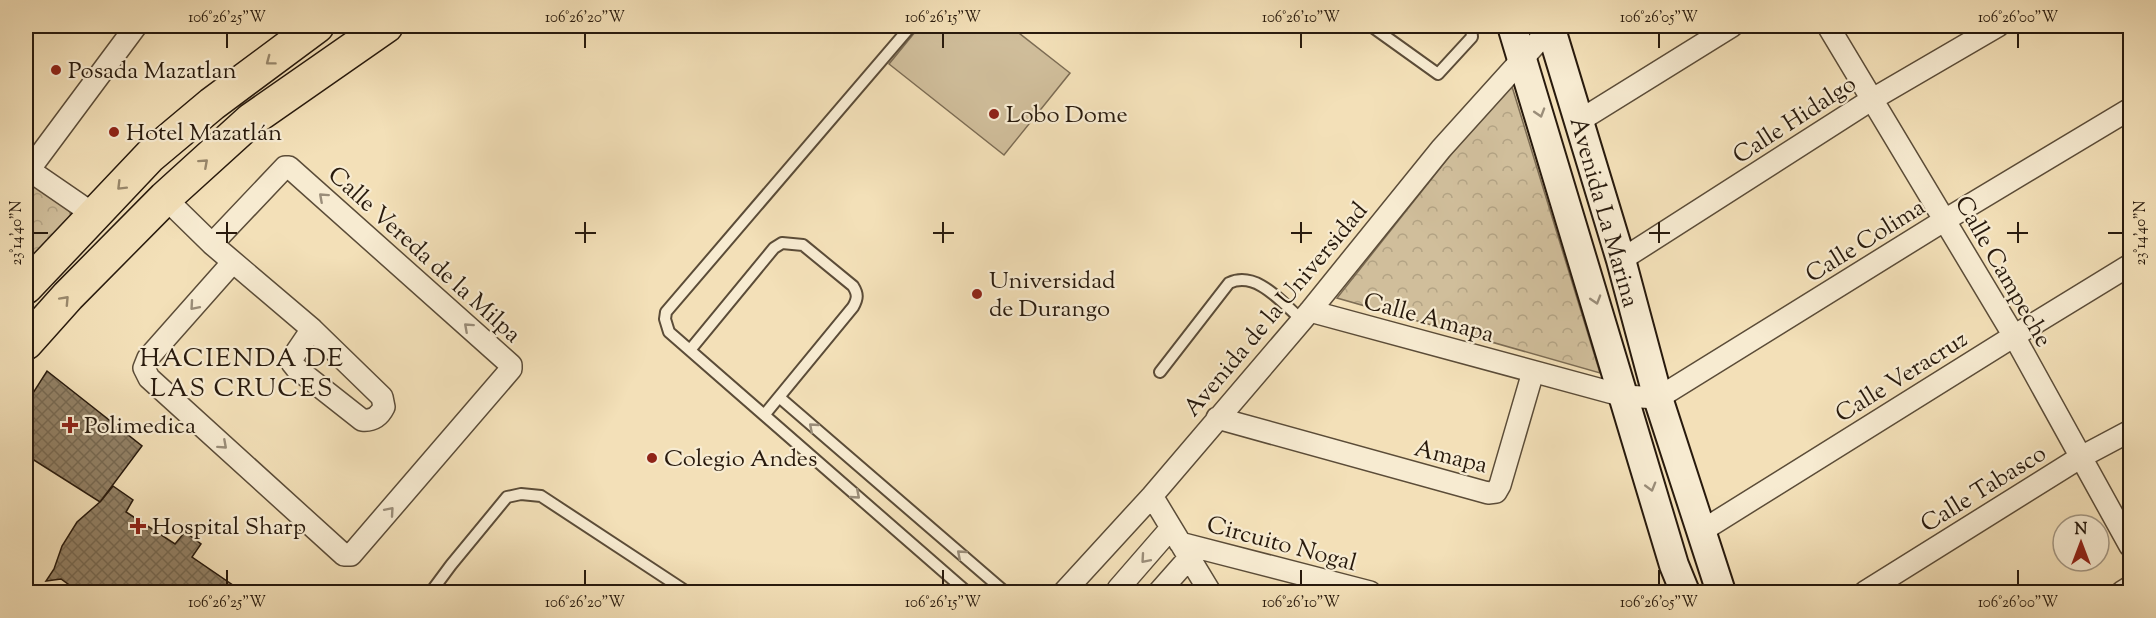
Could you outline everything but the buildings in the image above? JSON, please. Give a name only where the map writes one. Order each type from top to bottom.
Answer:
[{"type":"main road","points":[[26,287],[93,214],[159,149],[213,104],[317,26]]},
{"type":"main road","points":[[26,343],[68,296],[165,198],[251,120],[386,26]]},
{"type":"main road","name":"Avenida La Marina","points":[[1512,26],[1674,565],[1685,592]]},
{"type":"main road","name":"Avenida La Marina","points":[[1551,26],[1621,260],[1658,398],[1721,592]]},
{"type":"street","points":[[93,214],[26,171],[136,26]]},
{"type":"street","name":"Avenida La Marina","points":[[1523,57],[1551,26]]},
{"type":"street","points":[[1579,121],[1732,26]]},
{"type":"street","name":"Calle Campeche","points":[[1828,26],[2014,336],[2130,546]]},
{"type":"street","name":"Calle Hidalgo","points":[[1621,260],[1871,100],[1998,26]]},
{"type":"street","name":"Avenida de la Universidad","points":[[1064,592],[1152,496],[1306,315],[1441,149],[1523,57]]},
{"type":"street","name":"Calle Colima","points":[[1658,398],[2130,109]]},
{"type":"street","name":"Calle Vereda de la Milpa","points":[[212,244],[285,167],[289,167],[511,365],[511,369],[351,555],[344,555],[149,378],[144,368],[148,358],[233,262]]},
{"type":"street","points":[[165,198],[212,244],[312,328],[382,398],[384,407],[372,420],[362,420],[292,363],[293,357],[312,328]]},
{"type":"street","name":"Calle Veracruz","points":[[1700,532],[2130,265]]},
{"type":"street","name":"Calle Amapa","points":[[1306,315],[1533,372]]},
{"type":"street","points":[[1533,372],[1624,396],[1658,398]]},
{"type":"street","name":"Amapa","points":[[1217,418],[1488,494],[1496,492],[1500,485],[1533,372]]},
{"type":"street","name":"Calle Tabasco","points":[[1865,592],[2081,458],[2130,431]]},
{"type":"street","points":[[1152,496],[1210,592]]},
{"type":"street","points":[[1118,592],[1180,543]]},
{"type":"street","points":[[1160,592],[1180,543]]},
{"type":"street","name":"Circuito Nogal","points":[[1180,543],[1370,592]]},
{"type":"street","points":[[2122,592],[2130,587]]},
{"type":"lane","points":[[911,26],[666,312],[665,319],[669,332],[967,592]]},
{"type":"lane","points":[[1371,26],[1438,74],[1472,37],[1470,26]]},
{"type":"lane","points":[[690,350],[774,248],[782,243],[803,245],[853,286],[857,293],[857,300],[765,414]]},
{"type":"lane","points":[[1160,372],[1229,283],[1239,279],[1250,279],[1306,315]]},
{"type":"lane","points":[[779,397],[1005,592]]},
{"type":"lane","points":[[431,592],[507,497],[521,494],[542,496],[687,592]]},
{"type":"green space","name":"Lobo Dome","points":[[920,26],[1010,26],[1070,73],[1004,155],[889,64]]},
{"type":"green space","points":[[1510,80],[1600,373],[1337,298]]},
{"type":"green space","points":[[26,187],[41,187],[70,212],[72,222],[26,275]]},
{"type":"place","name":"Posada Mazatlan","points":[[56,70]]},
{"type":"place","name":"Lobo Dome","points":[[994,114]]},
{"type":"place","name":"Hotel Mazatlán","points":[[114,132]]},
{"type":"place","name":"Universidad de Durango","points":[[977,294]]},
{"type":"place","name":"Polimedica","points":[[70,425]]},
{"type":"place","name":"Colegio Andes","points":[[652,458]]},
{"type":"place","name":"Hospital Sharp","points":[[138,526]]},
{"type":"district","name":"HACIENDA DE LAS CRUCES","points":[[242,372]]}]
